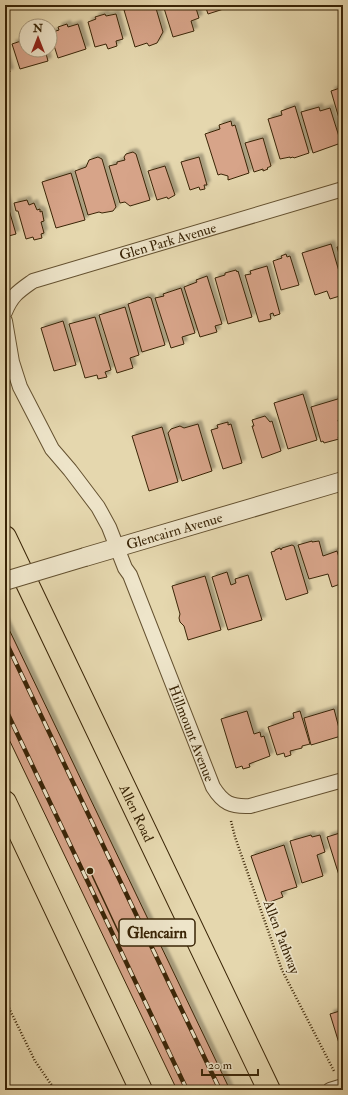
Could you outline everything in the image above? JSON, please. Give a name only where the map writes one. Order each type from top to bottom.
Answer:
[{"type":"highway","name":"Allen Road","points":[[5,537],[269,1090]]},
{"type":"highway","points":[[5,802],[141,1090]]},
{"type":"street","name":"Glen Park Avenue","points":[[5,312],[10,300],[21,289],[33,281],[343,189]]},
{"type":"street","points":[[5,321],[12,362],[20,387],[52,449],[98,507],[109,527],[117,547]]},
{"type":"street","name":"Glencairn Avenue","points":[[5,580],[343,481]]},
{"type":"street","name":"Hillmount Avenue","points":[[117,547],[125,568],[130,575],[213,787],[223,800],[230,805]]},
{"type":"street","points":[[230,805],[240,806],[259,804],[343,780]]},
{"type":"street","points":[[331,1090],[343,1086]]},
{"type":"path","name":"Allen Pathway","points":[[230,805],[231,823],[235,837],[282,970],[334,1071]]},
{"type":"path","points":[[5,1000],[35,1061],[55,1090]]},
{"type":"building","points":[[133,5],[155,5],[163,32],[157,43],[149,46],[147,43],[135,47],[124,10],[133,8]]},
{"type":"building","points":[[163,5],[195,5],[199,18],[191,21],[194,31],[173,37]]},
{"type":"building","points":[[205,5],[236,5],[208,14]]},
{"type":"building","points":[[105,14],[106,16],[116,14],[123,39],[116,41],[117,46],[108,49],[106,44],[95,47],[88,22],[96,19],[95,17]]},
{"type":"building","points":[[67,24],[68,27],[78,24],[86,49],[58,58],[58,27]]},
{"type":"building","points":[[18,42],[18,58],[47,58],[48,61],[20,69],[12,44]]},
{"type":"building","points":[[5,54],[10,72],[5,73]]},
{"type":"building","points":[[343,87],[343,132],[331,91]]},
{"type":"building","points":[[295,106],[309,153],[294,158],[290,157],[280,159],[268,119],[282,115],[281,111]]},
{"type":"building","points":[[319,107],[320,111],[330,108],[341,143],[313,153],[301,112]]},
{"type":"building","points":[[231,121],[232,126],[235,125],[249,173],[228,180],[228,176],[221,174],[218,175],[205,134],[220,129],[219,125]]},
{"type":"building","points":[[263,138],[271,166],[263,171],[263,169],[254,172],[245,143]]},
{"type":"building","points":[[133,152],[136,154],[150,200],[130,206],[125,202],[120,203],[109,166],[125,160],[124,157],[126,154]]},
{"type":"building","points":[[98,157],[102,159],[116,207],[113,211],[102,213],[99,212],[88,215],[75,171],[86,167],[89,160]]},
{"type":"building","points":[[199,157],[207,185],[204,185],[205,189],[200,190],[199,187],[190,190],[181,162]]},
{"type":"building","points":[[165,166],[175,195],[168,199],[167,197],[157,200],[148,171]]},
{"type":"building","points":[[71,173],[85,220],[56,228],[42,182]]},
{"type":"building","points":[[5,196],[16,234],[5,237]]},
{"type":"building","points":[[27,200],[29,205],[34,203],[37,210],[40,209],[40,212],[42,211],[44,221],[41,222],[44,233],[41,234],[42,238],[34,240],[33,237],[26,239],[18,211],[16,211],[14,203]]},
{"type":"building","points":[[331,244],[343,285],[343,295],[330,299],[327,291],[315,295],[302,253]]},
{"type":"building","points":[[343,246],[343,268],[337,247]]},
{"type":"building","points":[[286,254],[287,257],[290,256],[299,285],[281,290],[273,261],[282,258],[281,256]]},
{"type":"building","points":[[267,266],[280,314],[274,316],[273,313],[270,314],[271,319],[259,322],[245,275],[251,274],[250,271]]},
{"type":"building","points":[[236,270],[237,272],[238,271],[252,317],[228,324],[215,278]]},
{"type":"building","points":[[207,276],[222,324],[215,326],[217,332],[200,337],[184,287]]},
{"type":"building","points":[[181,288],[195,333],[182,337],[184,344],[171,348],[155,298],[164,296],[163,294]]},
{"type":"building","points":[[148,297],[151,298],[165,345],[142,352],[128,304]]},
{"type":"building","points":[[125,307],[139,355],[130,358],[133,368],[117,373],[99,315]]},
{"type":"building","points":[[95,317],[111,370],[105,372],[107,377],[98,379],[97,375],[85,378],[69,324]]},
{"type":"building","points":[[63,321],[76,365],[54,371],[41,328]]},
{"type":"building","points":[[303,394],[317,440],[288,449],[274,403]]},
{"type":"building","points":[[341,398],[343,418],[338,420],[342,435],[338,437],[339,439],[324,443],[323,441],[321,442],[311,407]]},
{"type":"building","points":[[265,416],[270,422],[272,421],[281,451],[262,458],[252,426],[254,426],[252,420]]},
{"type":"building","points":[[228,422],[228,425],[231,424],[242,463],[223,469],[211,430],[218,428],[217,425]]},
{"type":"building","points":[[198,424],[212,471],[182,481],[168,433],[171,429],[180,426],[184,428]]},
{"type":"building","points":[[162,427],[178,482],[149,491],[132,436]]},
{"type":"building","points":[[312,541],[319,541],[323,556],[337,551],[343,570],[343,583],[332,587],[328,574],[309,579],[298,545]]},
{"type":"building","points":[[292,545],[294,546],[308,593],[286,600],[271,552],[280,548],[281,550],[282,548]]},
{"type":"building","points":[[227,572],[231,585],[236,583],[235,579],[248,575],[262,620],[228,630],[212,577]]},
{"type":"building","points":[[205,576],[221,630],[188,640],[184,626],[180,622],[180,614],[172,586]]},
{"type":"building","points":[[5,621],[230,1090],[177,1090],[5,731]]},
{"type":"building","points":[[334,709],[341,736],[311,745],[304,718]]},
{"type":"building","points":[[247,711],[254,734],[260,732],[261,737],[264,736],[270,756],[249,764],[250,767],[243,769],[242,766],[236,768],[221,719]]},
{"type":"building","points":[[300,711],[310,744],[290,751],[291,755],[285,757],[284,753],[277,755],[268,727],[294,718],[293,713]]},
{"type":"building","points":[[343,832],[343,888],[327,837]]},
{"type":"building","points":[[311,835],[312,837],[320,835],[325,852],[317,855],[323,876],[302,883],[290,841]]},
{"type":"building","points":[[284,845],[297,887],[281,892],[283,897],[267,903],[251,856]]},
{"type":"building","points":[[343,1010],[343,1053],[342,1053],[330,1014]]},
{"type":"railway","points":[[5,640],[220,1090]]},
{"type":"railway","points":[[5,708],[187,1090]]},
{"type":"place","name":"Glencairn","points":[[90,871]]}]
